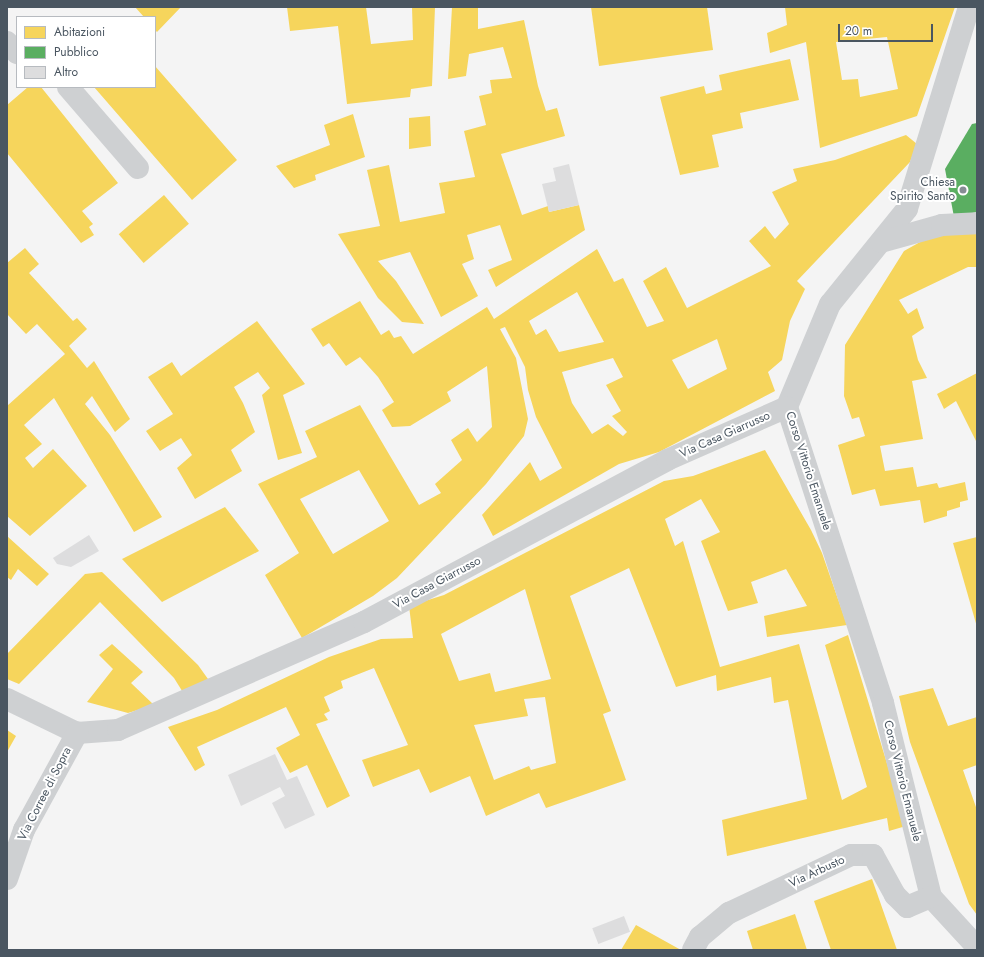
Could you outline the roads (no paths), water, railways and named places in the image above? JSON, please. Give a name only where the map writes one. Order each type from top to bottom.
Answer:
[{"type":"street","name":"Corso Vittorio Emanuele","points":[[969,7],[908,209],[830,304],[787,407],[883,703],[930,897],[977,947]]},
{"type":"street","points":[[7,42],[16,52]]},
{"type":"street","points":[[69,88],[138,168]]},
{"type":"street","points":[[881,242],[942,225],[977,223]]},
{"type":"street","name":"Via Casa Giarrusso","points":[[77,732],[118,730],[364,622],[667,460],[787,407]]},
{"type":"street","points":[[7,699],[77,732]]},
{"type":"street","name":"Via Corree di Sopra","points":[[7,879],[24,830],[77,732]]},
{"type":"street","name":"Via Arbusto","points":[[693,950],[700,937],[729,913],[851,855],[873,854],[895,895],[907,907],[930,897]]},
{"type":"place","name":"Chiesa Spirito Santo","points":[[963,190]]}]
